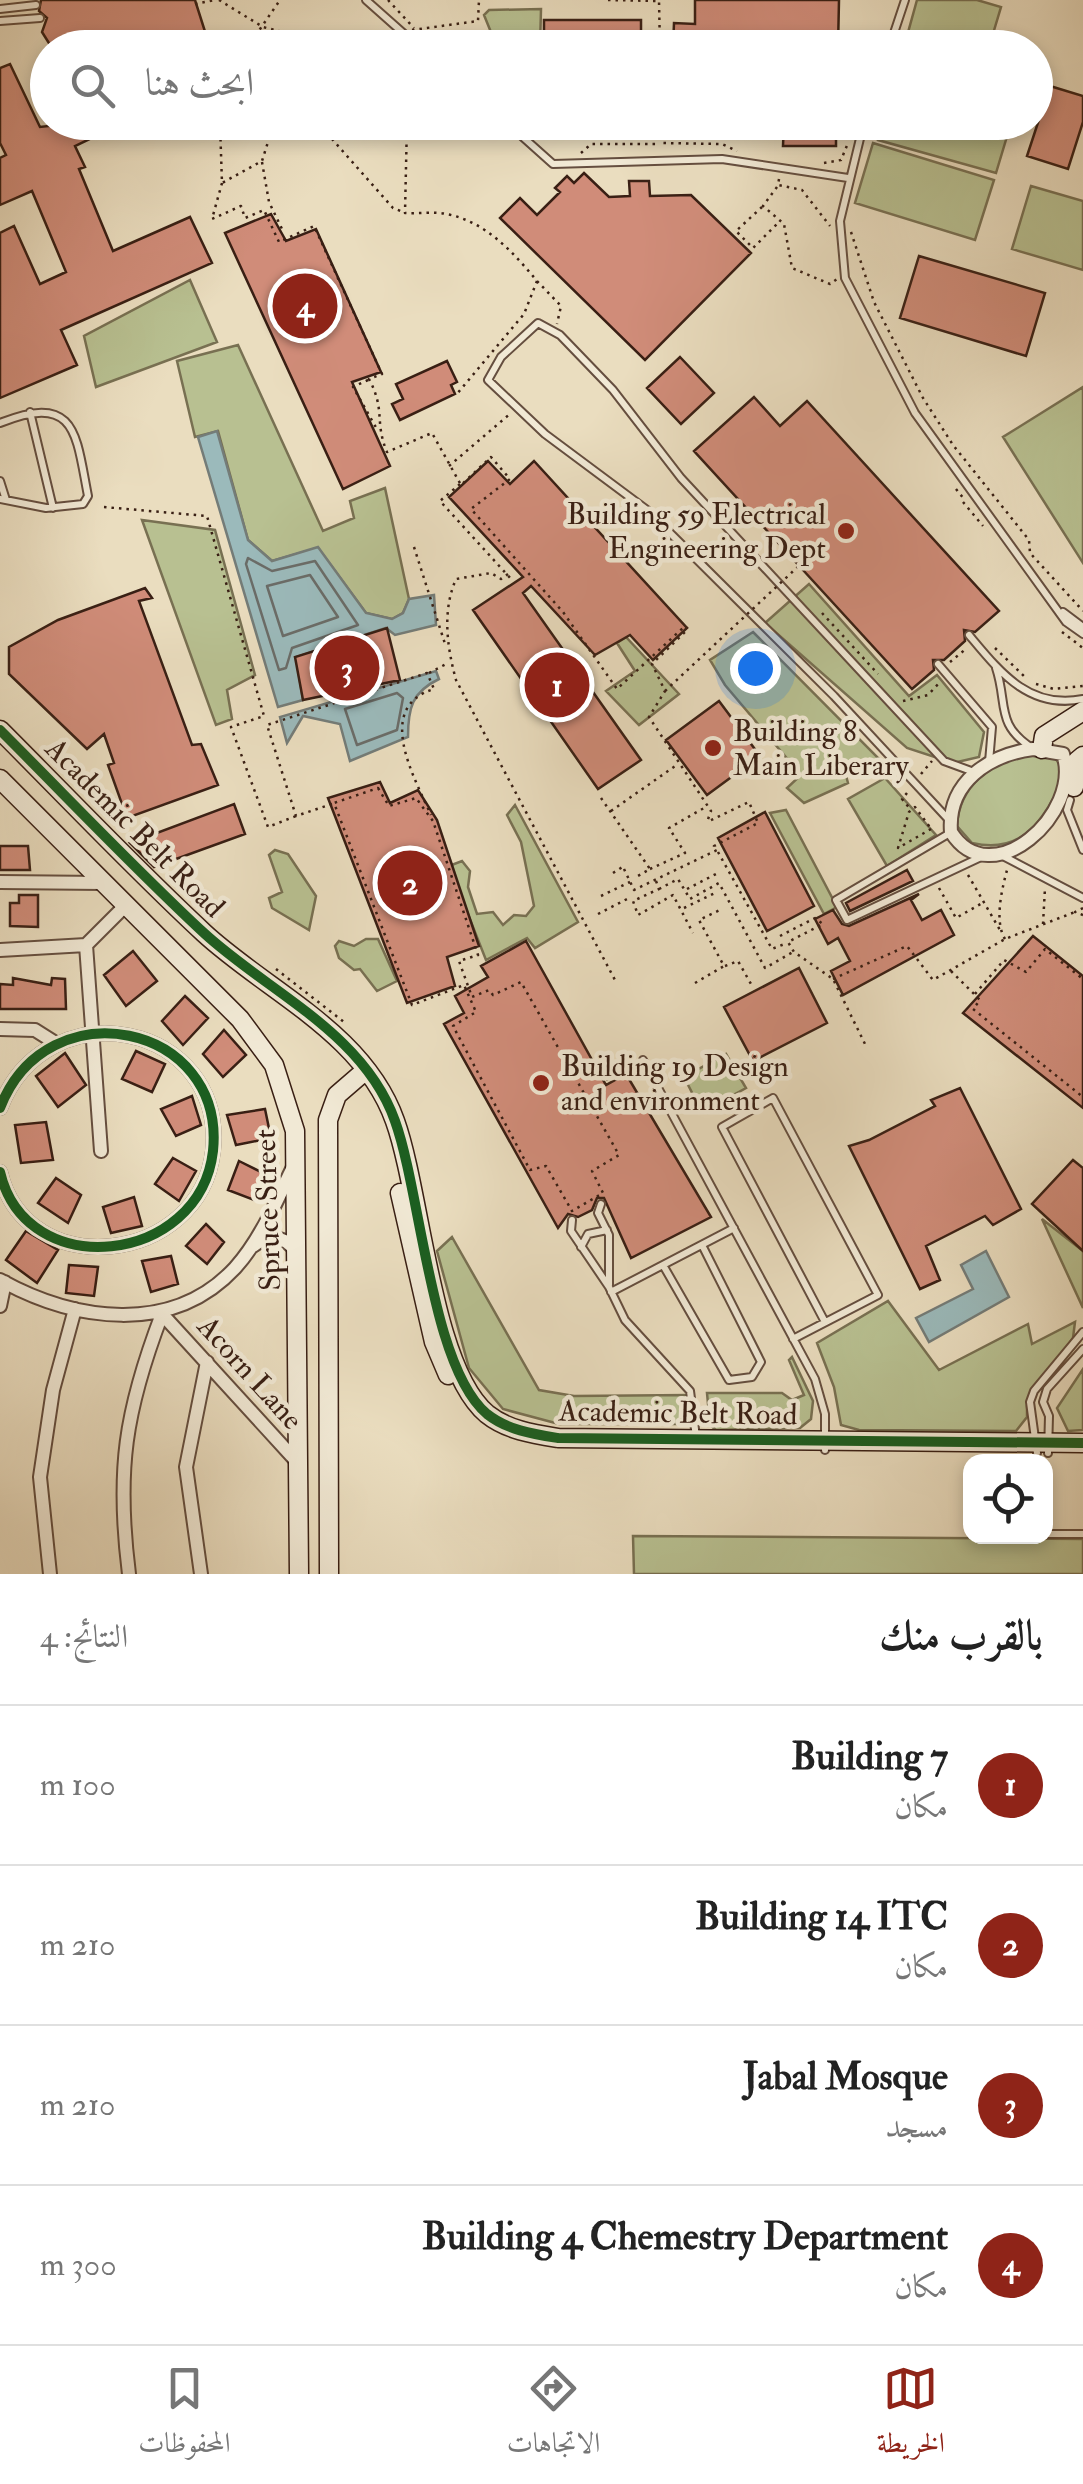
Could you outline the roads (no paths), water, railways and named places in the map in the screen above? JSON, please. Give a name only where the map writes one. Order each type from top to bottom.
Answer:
[{"type":"street","points":[[1038,749],[1044,736],[1083,712]]},
{"type":"street","name":"Academic Belt Road","points":[[0,730],[206,935],[338,1038],[376,1084],[395,1121],[448,1342],[462,1382],[485,1412],[529,1434],[558,1438],[696,1437],[825,1445],[1041,1443],[1082,1447]]},
{"type":"street","name":"Academic Belt Road","points":[[0,744],[210,952],[339,1051],[359,1076],[386,1129],[434,1342],[463,1400],[499,1432],[557,1446],[1041,1443]]},
{"type":"street","points":[[1072,793],[1072,767],[1063,754],[1038,749],[989,762],[975,772],[958,794],[948,831],[964,849],[1004,863],[1040,838],[1062,816],[1072,793],[1078,762],[1083,756]]},
{"type":"street","name":"Spruce Street","points":[[0,779],[260,1042],[284,1087],[297,1158],[300,1574]]},
{"type":"street","points":[[0,882],[103,883]]},
{"type":"street","points":[[0,950],[86,946],[126,905]]},
{"type":"street","points":[[86,946],[101,1151]]},
{"type":"street","points":[[0,1029],[36,1030],[54,1042]]},
{"type":"street","points":[[0,1108],[8,1086],[28,1061],[54,1042],[92,1032],[125,1033],[155,1044],[181,1063],[200,1089],[211,1119],[212,1151],[204,1182],[188,1210],[164,1231],[134,1244],[102,1249],[70,1244],[42,1230],[18,1208],[0,1172]]},
{"type":"street","points":[[328,1574],[328,1120],[336,1095],[359,1076]]},
{"type":"street","points":[[0,1306],[3,1281],[35,1299],[94,1314],[162,1314],[219,1283],[250,1247],[297,1158]]},
{"type":"street","points":[[250,1247],[265,1238],[280,1239],[294,1248],[298,1258]]},
{"type":"street","points":[[50,1574],[40,1477],[54,1390],[75,1309]]},
{"type":"street","points":[[129,1574],[120,1505],[125,1436],[135,1384],[162,1314]]},
{"type":"street","name":"Acorn Lane","points":[[162,1314],[300,1466]]},
{"type":"street","points":[[202,1574],[186,1467],[206,1362]]},
{"type":"lane","points":[[366,0],[400,30]]},
{"type":"lane","points":[[895,30],[904,0]]},
{"type":"lane","points":[[0,9],[36,5]]},
{"type":"lane","points":[[0,21],[40,18]]},
{"type":"lane","points":[[526,140],[553,164],[722,160],[848,178]]},
{"type":"lane","points":[[859,140],[840,222],[851,291],[915,413],[1066,622],[1083,634]]},
{"type":"lane","points":[[975,772],[953,767],[939,754],[680,478],[613,390],[560,335],[538,323],[502,357],[488,380],[545,434],[648,510],[914,783],[948,831],[836,900],[848,920],[984,856]]},
{"type":"lane","points":[[0,423],[47,410],[60,416],[81,444],[88,496],[83,504],[53,508],[3,500],[0,481]]},
{"type":"lane","points":[[30,412],[53,508]]},
{"type":"lane","points":[[1051,602],[1083,626]]},
{"type":"lane","points":[[969,635],[1018,688],[1042,700],[1083,699]]},
{"type":"lane","points":[[938,664],[992,727],[989,762]]},
{"type":"lane","points":[[996,666],[1008,725],[1016,738],[1038,749]]},
{"type":"lane","points":[[1072,793],[1067,810],[1083,850]]},
{"type":"lane","points":[[1004,863],[1083,898]]},
{"type":"lane","points":[[643,1060],[820,1394],[825,1445]]},
{"type":"lane","points":[[793,1339],[826,1322],[878,1295],[774,1098],[722,1127],[826,1322]]},
{"type":"lane","points":[[601,1204],[598,1213],[607,1230],[611,1252],[610,1289]]},
{"type":"lane","points":[[572,1220],[570,1231],[610,1289],[625,1320],[690,1391],[696,1437]]},
{"type":"lane","points":[[610,1289],[734,1228]]},
{"type":"lane","points":[[581,1246],[588,1234],[607,1230]]},
{"type":"lane","points":[[663,1265],[729,1380],[752,1377],[761,1362],[702,1245]]},
{"type":"lane","points":[[1041,1443],[1030,1402],[1038,1382],[1083,1332]]},
{"type":"lane","points":[[1082,1447],[1058,1433],[1043,1402],[1047,1389],[1083,1349]]},
{"type":"lane","points":[[1041,1443],[1049,1416]]},
{"type":"lane","points":[[1053,1534],[1083,1534]]},
{"type":"water","points":[[217,431],[248,540],[272,561],[318,547],[366,613],[392,619],[403,613],[409,599],[434,595],[436,625],[395,635],[386,628],[296,657],[303,700],[278,707],[198,437]]},
{"type":"water","points":[[436,671],[439,679],[423,689],[413,702],[408,737],[350,761],[340,724],[303,716],[287,743],[280,717]]},
{"type":"water","points":[[986,1251],[1009,1297],[929,1342],[916,1318],[973,1289],[961,1265]]},
{"type":"place","name":"Building 4 Chemestry Department","points":[[305,306]]},
{"type":"place","name":"Building 59 Electrical Engineering Dept","points":[[846,531]]},
{"type":"place","name":"Jabal Mosque","points":[[347,668]]},
{"type":"place","name":"Building 7","points":[[557,685]]},
{"type":"place","name":"Building 8 Main Liberary","points":[[713,748]]},
{"type":"place","name":"Building 14 ITC","points":[[410,883]]},
{"type":"place","name":"Building 19 Design and environment","points":[[541,1083]]}]
